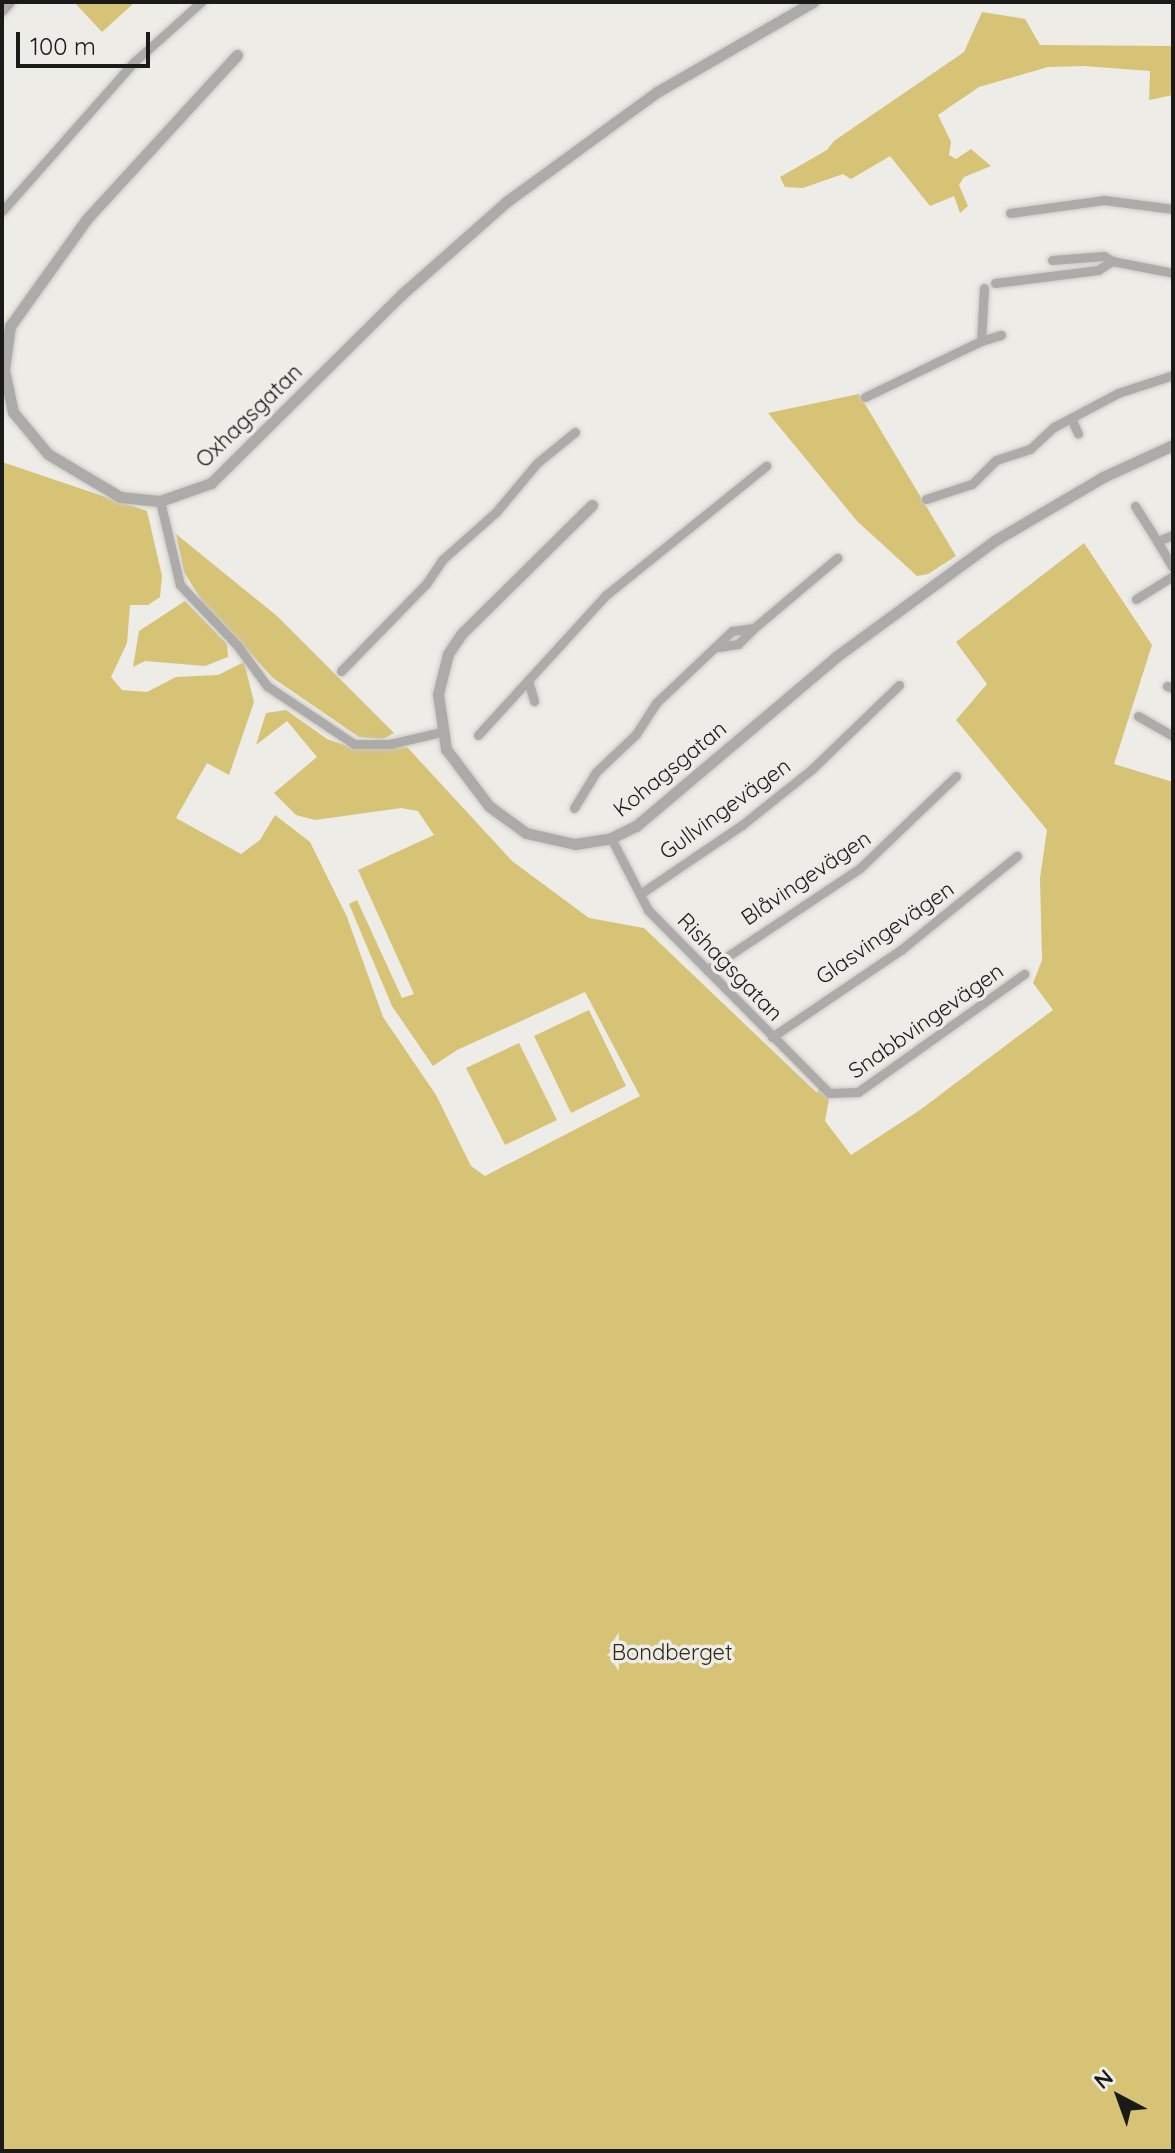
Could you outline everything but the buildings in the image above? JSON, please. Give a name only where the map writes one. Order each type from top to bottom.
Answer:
[{"type":"street","points":[[2,11],[10,2]]},
{"type":"street","points":[[2,211],[134,62],[201,2]]},
{"type":"street","name":"Oxhagsgatan","points":[[237,55],[69,242],[21,306],[5,349],[7,390],[13,412],[32,439],[100,489],[141,501],[160,501],[211,483],[401,295],[542,174],[657,92],[813,2]]},
{"type":"street","points":[[1010,213],[1104,200],[1173,209]]},
{"type":"street","points":[[1052,260],[1104,256],[1112,261],[1173,273]]},
{"type":"street","points":[[995,283],[1098,270],[1112,261]]},
{"type":"street","points":[[981,341],[984,288]]},
{"type":"street","points":[[865,397],[981,341],[1001,335]]},
{"type":"street","points":[[926,499],[972,484],[996,460],[1030,449],[1071,418],[1118,393],[1173,375]]},
{"type":"street","points":[[1071,418],[1078,434]]},
{"type":"street","points":[[341,671],[420,590],[443,559],[496,512],[537,463],[575,432]]},
{"type":"street","name":"Kohagsgatan","points":[[592,505],[455,643],[438,694],[441,732],[456,766],[509,824],[547,841],[575,844],[611,838],[669,800],[837,656],[959,564],[1074,493],[1173,445]]},
{"type":"street","points":[[478,735],[606,595],[766,466]]},
{"type":"street","points":[[160,501],[180,585],[237,645],[267,686],[354,744],[390,744],[441,732]]},
{"type":"street","points":[[1135,506],[1173,568]]},
{"type":"street","points":[[1157,541],[1173,535]]},
{"type":"street","points":[[574,808],[596,772],[636,734],[651,708],[719,647],[732,631],[754,628],[837,558]]},
{"type":"street","points":[[1136,599],[1173,576]]},
{"type":"street","points":[[528,680],[534,701]]},
{"type":"street","name":"Gullvingevägen","points":[[640,894],[812,769],[899,685]]},
{"type":"street","points":[[1138,716],[1173,736]]},
{"type":"street","name":"Blåvingevägen","points":[[707,970],[860,868],[956,776]]},
{"type":"street","name":"Rishagsgatan","points":[[611,838],[648,910],[823,1090],[848,1096]]},
{"type":"street","name":"Glasvingevägen","points":[[772,1037],[902,949],[1017,856]]},
{"type":"street","name":"Snabbvingevägen","points":[[848,1096],[911,1058],[1024,974]]},
{"type":"green space","points":[[74,2],[135,2],[102,32]]},
{"type":"green space","points":[[982,12],[1025,19],[1040,45],[1173,46],[1173,95],[1149,100],[1150,71],[1084,66],[1048,67],[979,87],[938,115],[951,142],[949,155],[956,159],[971,149],[991,166],[964,177],[959,185],[968,206],[960,213],[954,196],[930,206],[890,156],[851,179],[843,174],[803,188],[785,187],[780,177],[827,150],[834,141],[964,52]]},
{"type":"green space","points":[[859,394],[956,556],[928,574],[917,576],[857,521],[768,413]]},
{"type":"green space","name":"Bondberget","points":[[2,462],[147,511],[162,576],[160,597],[148,605],[130,605],[127,643],[111,677],[122,690],[147,692],[176,677],[218,675],[244,662],[254,702],[229,775],[207,763],[176,818],[241,854],[260,840],[275,815],[310,842],[347,917],[383,1017],[436,1095],[471,1166],[485,1176],[640,1096],[585,992],[457,1050],[433,1066],[392,1006],[349,904],[357,900],[402,998],[414,994],[358,870],[434,835],[418,811],[401,808],[315,820],[296,815],[274,793],[317,757],[287,721],[256,745],[266,713],[286,710],[327,739],[356,749],[407,747],[512,861],[589,918],[644,928],[817,1093],[822,1080],[831,1088],[825,1121],[851,1155],[920,1110],[1053,1010],[1033,983],[1042,960],[1040,878],[1047,830],[956,720],[987,684],[956,642],[1084,543],[1152,645],[1114,764],[1173,782],[1173,2151],[2,2151]]},
{"type":"green space","points":[[176,534],[277,616],[394,733],[383,739],[359,737],[273,678],[202,601],[184,572]]},
{"type":"green space","points":[[185,601],[227,644],[228,657],[205,666],[145,661],[133,667],[139,631]]},
{"type":"green space","points":[[589,1010],[626,1086],[571,1113],[534,1036]]},
{"type":"green space","points":[[519,1043],[557,1120],[505,1145],[466,1068]]}]
